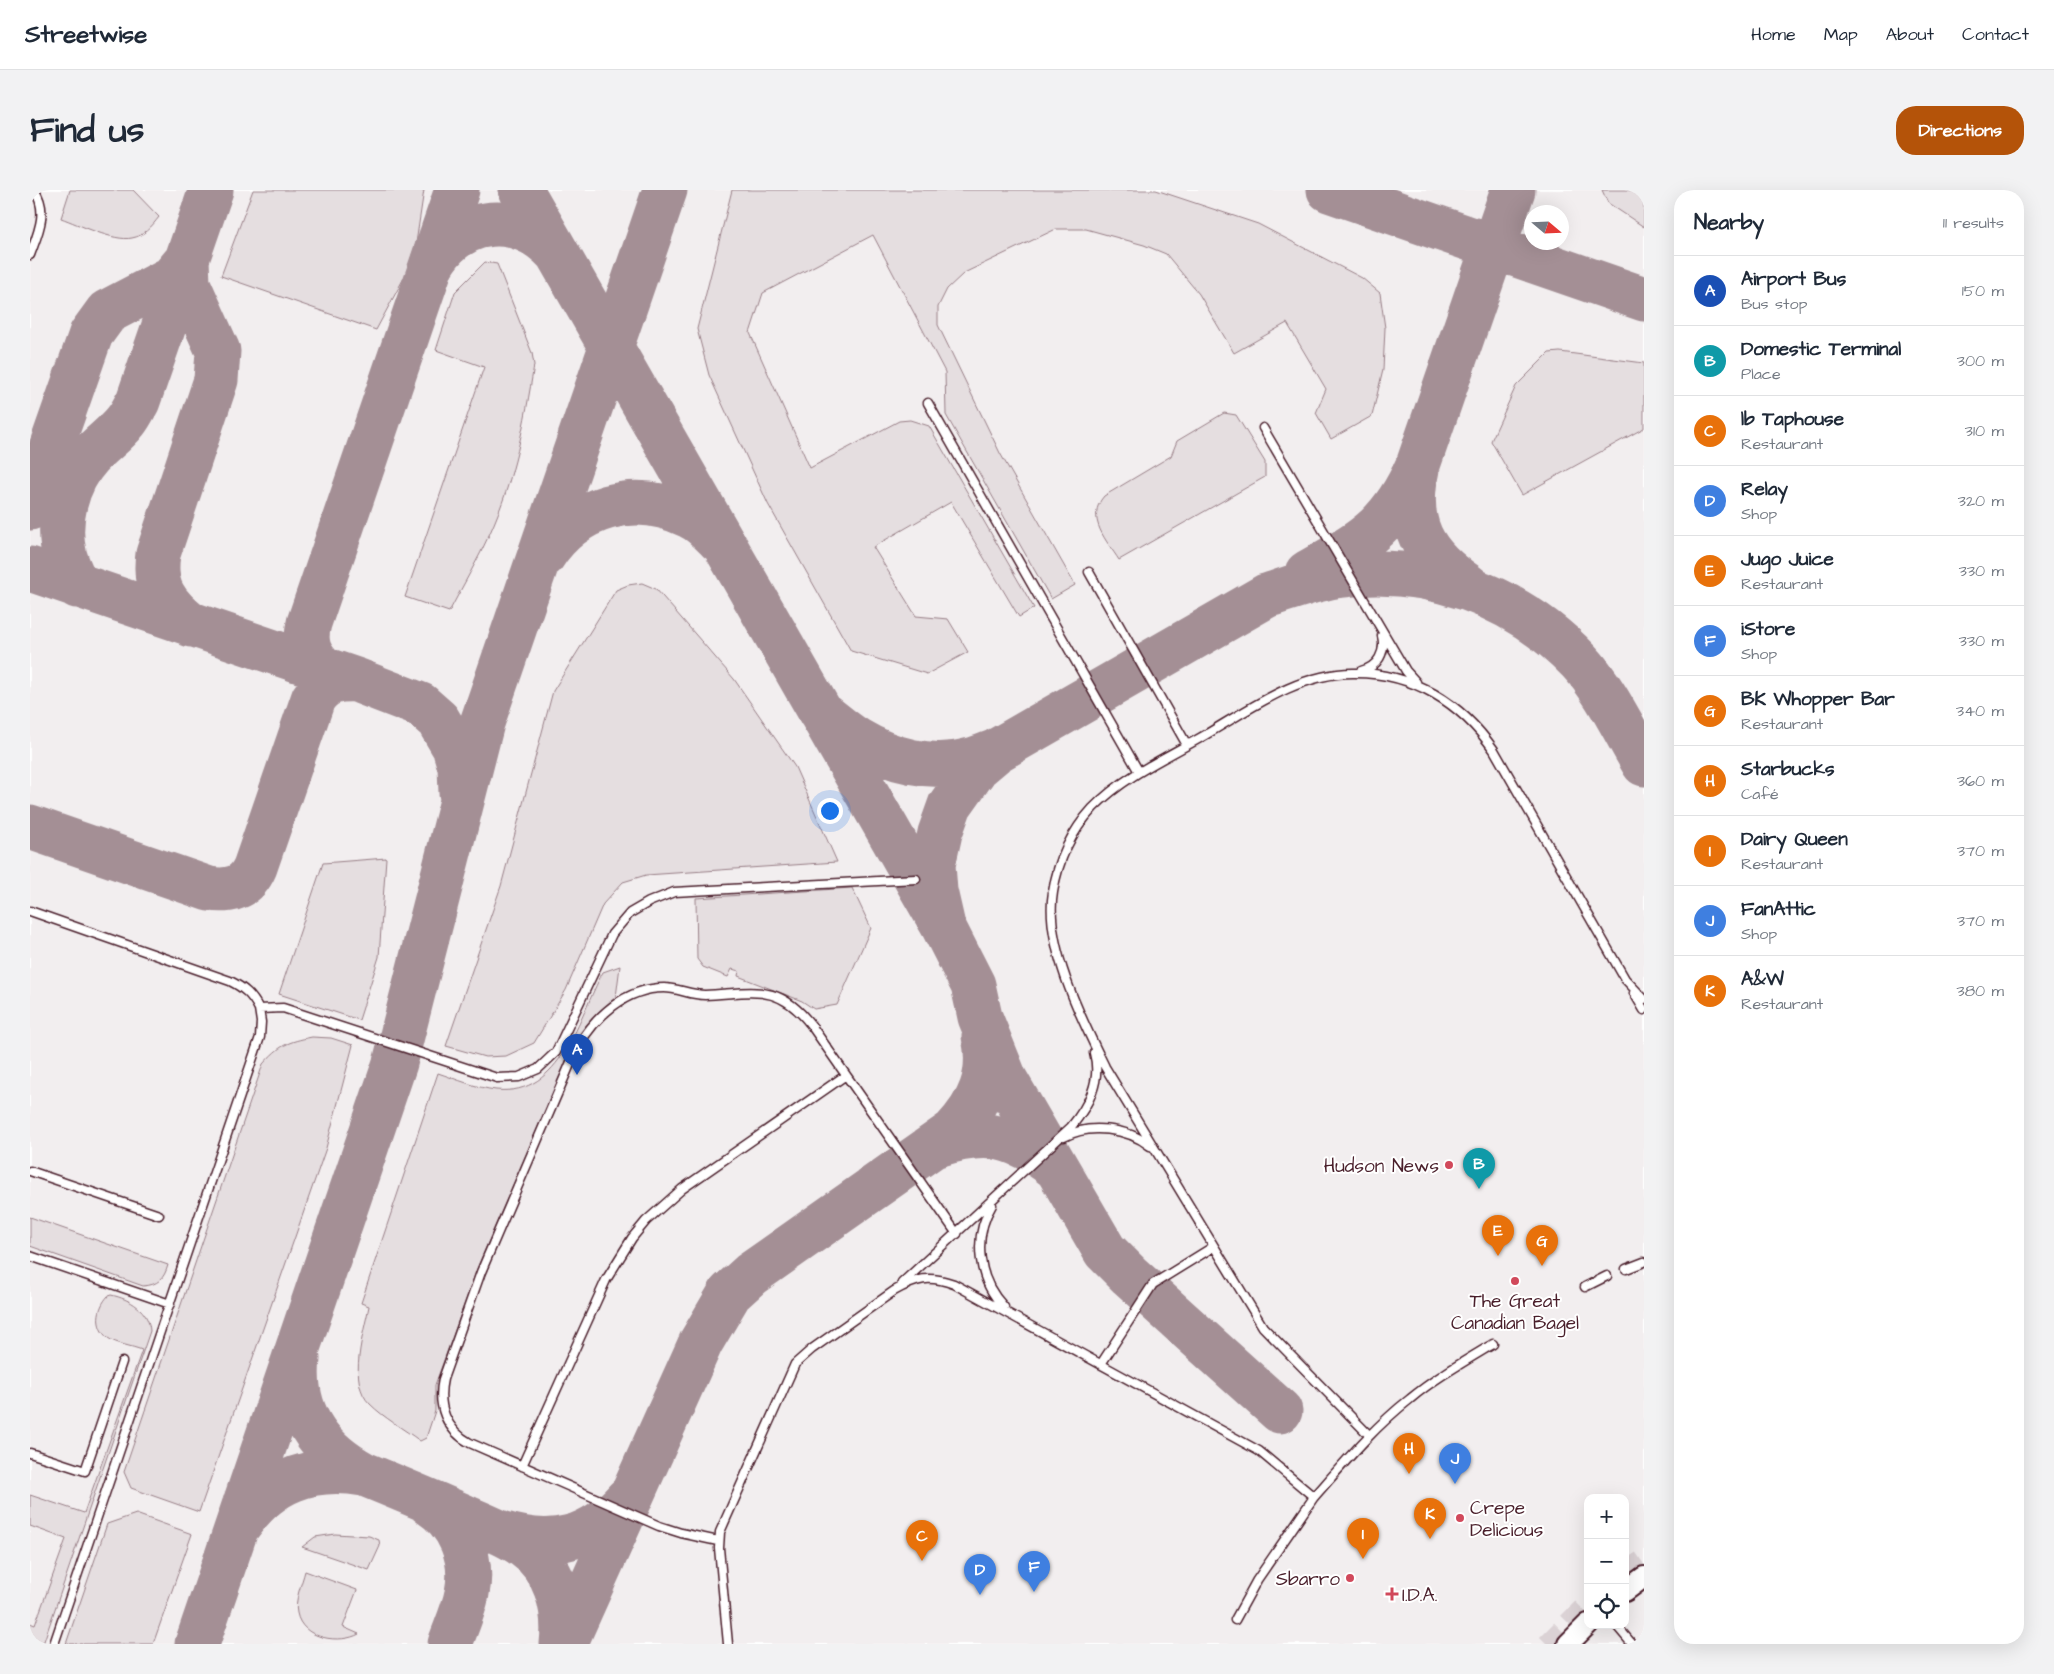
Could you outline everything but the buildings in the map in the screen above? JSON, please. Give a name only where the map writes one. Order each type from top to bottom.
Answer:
[{"type":"main road","points":[[1629,1588],[1644,1577]]},
{"type":"main road","points":[[1568,1644],[1584,1628]]},
{"type":"lane","points":[[30,255],[42,216],[39,197],[34,190]]},
{"type":"lane","points":[[928,403],[1139,772]]},
{"type":"lane","points":[[1263,428],[1406,672],[1415,681],[1447,701],[1474,724],[1494,750],[1644,1010]]},
{"type":"lane","points":[[1089,572],[1187,745]]},
{"type":"lane","points":[[1369,1435],[1264,1327],[1213,1247],[1105,1067],[1091,1039],[1060,961],[1052,926],[1053,893],[1061,860],[1076,830],[1113,789],[1139,772],[1290,688],[1320,677],[1371,668],[1379,660],[1384,646],[1378,625]]},
{"type":"lane","points":[[1353,672],[1387,676],[1413,683],[1428,690]]},
{"type":"lane","points":[[259,1009],[283,1008],[497,1078],[519,1077],[538,1069],[556,1052],[612,934],[630,913],[649,902],[674,892],[916,879]]},
{"type":"lane","points":[[30,911],[230,981],[243,988],[253,998],[259,1009],[261,1022],[260,1037],[54,1644]]},
{"type":"lane","points":[[1625,979],[1644,999]]},
{"type":"lane","points":[[718,1541],[680,1533],[659,1526],[470,1443],[456,1434],[444,1414],[441,1389],[481,1272],[577,1048],[593,1024],[618,1002],[650,990],[672,988],[697,995],[766,992],[784,999],[804,1016],[957,1234]]},
{"type":"lane","points":[[894,1291],[1060,1139],[1081,1115],[1092,1093],[1097,1071],[1091,1039]]},
{"type":"lane","points":[[522,1466],[606,1280],[632,1238],[646,1221],[682,1189],[846,1074]]},
{"type":"lane","points":[[1060,1139],[1076,1132],[1109,1130],[1142,1139],[1158,1153]]},
{"type":"lane","points":[[30,1171],[159,1214]]},
{"type":"lane","points":[[999,1195],[990,1207],[982,1229],[980,1260],[989,1288],[1002,1306],[1011,1314]]},
{"type":"lane","points":[[1101,1364],[1153,1284],[1213,1247]]},
{"type":"lane","points":[[30,1256],[170,1304]]},
{"type":"lane","points":[[1626,1268],[1644,1262]]},
{"type":"lane","points":[[1585,1288],[1607,1276]]},
{"type":"lane","points":[[728,1644],[718,1541],[722,1526],[795,1364],[812,1349],[894,1291],[908,1283],[921,1279],[943,1280],[954,1284],[1259,1451],[1314,1497]]},
{"type":"lane","points":[[1235,1620],[1257,1580],[1314,1497],[1369,1435],[1410,1398],[1493,1344]]},
{"type":"lane","points":[[30,1453],[84,1471],[122,1362]]},
{"type":"lane","points":[[1620,1629],[1632,1644]]},
{"type":"shaded area","points":[[30,190],[1644,190],[1644,1644],[30,1644]]},
{"type":"shaded area","points":[[70,190],[133,190],[159,217],[154,224],[136,237],[124,239],[106,235],[61,218]]},
{"type":"shaded area","points":[[253,190],[424,190],[416,243],[406,274],[376,330],[221,276]]},
{"type":"shaded area","points":[[732,190],[1156,190],[1258,224],[1362,278],[1380,293],[1385,328],[1383,370],[1372,416],[1331,439],[1316,413],[1326,389],[1287,323],[1234,353],[1199,294],[1166,254],[1144,245],[1086,229],[1056,229],[964,273],[947,289],[938,307],[938,325],[1000,453],[1075,585],[1051,599],[946,415],[945,372],[873,235],[763,293],[750,333],[810,468],[899,421],[910,420],[929,426],[1034,608],[1019,617],[951,502],[873,547],[916,616],[948,619],[968,652],[927,674],[851,651],[768,504],[709,375],[697,329]]},
{"type":"shaded area","points":[[1602,190],[1644,190],[1644,227],[1608,203]]},
{"type":"shaded area","points":[[485,262],[497,264],[532,353],[534,365],[527,408],[506,492],[485,543],[449,612],[405,597],[484,367],[436,350],[455,292]]},
{"type":"shaded area","points":[[1560,352],[1644,363],[1644,428],[1522,495],[1491,441],[1516,386],[1549,353]]},
{"type":"shaded area","points":[[1224,413],[1236,415],[1265,462],[1265,477],[1119,560],[1104,537],[1097,521],[1099,504],[1104,496],[1171,456],[1177,441]]},
{"type":"shaded area","points":[[642,583],[656,589],[734,679],[795,767],[837,862],[646,875],[623,882],[603,904],[566,990],[534,1043],[506,1056],[485,1057],[446,1046],[501,886],[553,691],[616,590],[628,585]]},
{"type":"shaded area","points":[[386,858],[379,957],[359,1020],[279,994],[323,863]]},
{"type":"shaded area","points":[[852,888],[871,928],[837,1005],[814,1009],[802,1001],[738,976],[739,971],[732,969],[728,977],[703,967],[697,959],[696,898]]},
{"type":"shaded area","points":[[620,966],[616,997],[593,1017],[575,1041],[479,1264],[435,1385],[435,1411],[426,1438],[420,1441],[381,1414],[363,1395],[359,1383],[358,1370],[361,1343],[369,1306],[361,1303],[438,1073],[496,1090],[519,1089],[537,1081],[553,1067],[565,1050],[576,1031],[603,972]]},
{"type":"shaded area","points":[[312,1037],[331,1038],[353,1045],[326,1148],[199,1512],[131,1488],[124,1472],[263,1064],[274,1052],[284,1045]]},
{"type":"shaded area","points":[[30,1217],[168,1265],[160,1280],[143,1286],[30,1246]]},
{"type":"shaded area","points":[[111,1295],[125,1299],[142,1311],[149,1324],[150,1331],[43,1644],[30,1644],[30,1623],[35,1625],[66,1539],[30,1526],[30,1495],[84,1513],[142,1350],[111,1340],[104,1334],[99,1323],[99,1312],[104,1301]]},
{"type":"shaded area","points":[[136,1514],[192,1534],[153,1644],[66,1644],[107,1524]]},
{"type":"shaded area","points":[[335,1534],[369,1536],[379,1540],[380,1546],[369,1570],[302,1547],[315,1537]]},
{"type":"shaded area","points":[[305,1571],[357,1590],[343,1627],[359,1634],[342,1639],[323,1637],[306,1629],[300,1622],[296,1608]]},
{"type":"taxiway","points":[[77,586],[66,561],[63,544],[63,517],[69,490],[82,466],[122,426],[138,401],[211,190]]},
{"type":"taxiway","points":[[324,670],[315,660],[309,649],[307,637],[309,623],[457,190]]},
{"type":"taxiway","points":[[521,190],[943,926]]},
{"type":"taxiway","points":[[197,1644],[395,1063],[482,723],[665,190]]},
{"type":"taxiway","points":[[1329,190],[1644,299]]},
{"type":"taxiway","points":[[1307,573],[1360,541],[1373,530],[1386,518],[1408,486],[1418,465],[1513,190]]},
{"type":"taxiway","points":[[432,264],[444,248],[458,236],[474,228],[491,224],[508,225],[525,230],[541,239],[556,252]]},
{"type":"taxiway","points":[[187,260],[188,284],[218,351],[216,380],[158,554],[157,576],[159,586],[168,602],[191,625]]},
{"type":"taxiway","points":[[30,508],[91,334],[107,312],[172,278],[187,260]]},
{"type":"taxiway","points":[[1417,469],[1413,506],[1421,536],[1428,550],[1439,562],[1468,586]]},
{"type":"taxiway","points":[[543,556],[556,539],[589,514],[608,507],[628,504],[648,504],[669,508],[701,523],[719,540]]},
{"type":"taxiway","points":[[30,569],[356,680],[421,705],[438,720],[454,747],[460,767],[461,793]]},
{"type":"taxiway","points":[[820,712],[857,740],[897,758],[926,764],[956,763],[971,760],[996,751],[1266,596],[1308,582],[1335,576],[1369,573],[1403,574],[1468,588],[1498,601],[1527,618],[1554,638],[1579,661],[1597,684],[1644,764]]},
{"type":"taxiway","points":[[30,827],[209,889],[224,890],[237,887],[247,880],[255,867],[313,699],[326,685],[337,681],[356,680]]},
{"type":"taxiway","points":[[996,751],[977,767],[950,805],[940,833],[933,865],[935,891],[943,926],[973,985],[980,1017],[1005,1079],[1105,1251],[1129,1275],[1280,1411]]},
{"type":"taxiway","points":[[565,1644],[701,1342],[730,1293],[751,1274],[953,1132],[970,1111],[982,1088],[986,1064],[984,1036]]},
{"type":"taxiway","points":[[937,1145],[971,1137],[986,1136],[1000,1138],[1026,1148],[1055,1167]]},
{"type":"taxiway","points":[[239,1525],[264,1497],[293,1479],[309,1474],[326,1472],[364,1474],[334,1453],[312,1427],[304,1412],[299,1396],[297,1378],[298,1359]]},
{"type":"taxiway","points":[[364,1474],[500,1532],[535,1555],[544,1565],[556,1589],[562,1616],[562,1644]]},
{"type":"taxiway","points":[[501,1533],[537,1540],[554,1540],[570,1537],[585,1532],[599,1524],[627,1499]]},
{"type":"taxiway","points":[[429,1503],[449,1520],[456,1531],[462,1542],[468,1567],[469,1580],[466,1599],[450,1644]]},
{"type":"tunnel","points":[[1629,1569],[1644,1559]]},
{"type":"tunnel","points":[[1547,1644],[1584,1607]]},
{"type":"place","name":"Airport Bus","points":[[577,1075]]},
{"type":"place","name":"Hudson News","points":[[1449,1165]]},
{"type":"place","name":"Domestic Terminal","points":[[1479,1189]]},
{"type":"place","name":"Jugo Juice","points":[[1498,1256]]},
{"type":"place","name":"BK Whopper Bar","points":[[1542,1266]]},
{"type":"place","name":"The Great Canadian Bagel","points":[[1515,1281]]},
{"type":"place","name":"Starbucks","points":[[1409,1474]]},
{"type":"place","name":"FanAttic","points":[[1455,1484]]},
{"type":"place","name":"Crepe Delicious","points":[[1460,1518]]},
{"type":"place","name":"A&W","points":[[1430,1539]]},
{"type":"place","name":"Dairy Queen","points":[[1363,1559]]},
{"type":"place","name":"lb Taphouse","points":[[922,1561]]},
{"type":"place","name":"Sbarro","points":[[1350,1578]]},
{"type":"place","name":"iStore","points":[[1034,1592]]},
{"type":"place","name":"I.D.A.","points":[[1392,1594]]},
{"type":"place","name":"Relay","points":[[980,1595]]}]
